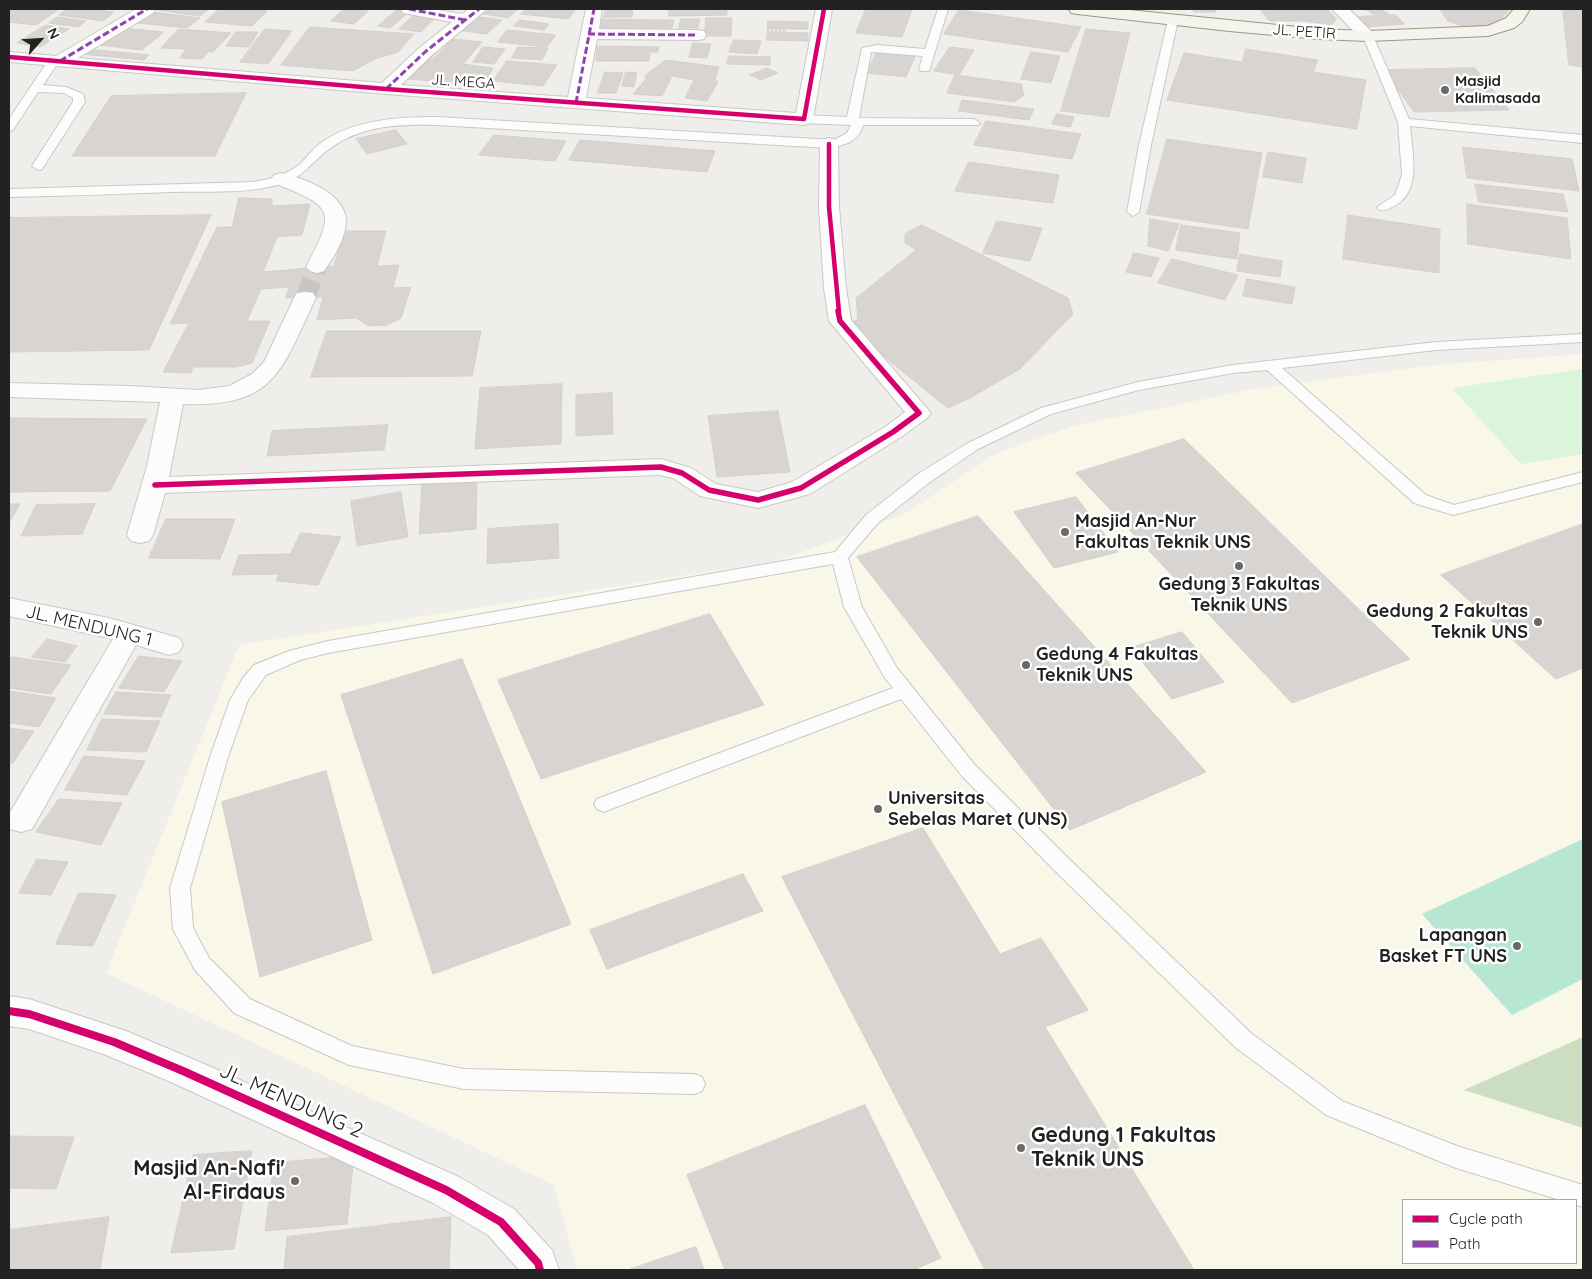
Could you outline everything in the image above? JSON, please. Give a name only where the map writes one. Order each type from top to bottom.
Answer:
[{"type":"main road","name":"JL. PETIR","points":[[1077,9],[1272,30],[1368,36],[1488,32],[1502,29],[1511,24],[1522,9]]},
{"type":"street","points":[[57,60],[147,9]]},
{"type":"street","points":[[409,9],[465,20]]},
{"type":"street","points":[[386,89],[425,52],[480,9]]},
{"type":"street","points":[[576,103],[594,9]]},
{"type":"street","points":[[804,119],[824,9]]},
{"type":"street","points":[[1340,9],[1368,36]]},
{"type":"street","points":[[588,34],[698,35]]},
{"type":"street","name":"JL. MEGA","points":[[9,57],[386,89],[804,119]]},
{"type":"street","points":[[155,484],[661,467],[682,473],[709,490],[758,500],[801,488],[893,432],[919,413],[840,321],[835,288],[829,207],[829,144]]},
{"type":"street","points":[[281,179],[330,202],[336,213],[336,222],[317,268]]},
{"type":"street","points":[[9,390],[129,392],[202,398],[236,391],[259,381],[270,370],[304,298]]},
{"type":"street","points":[[140,535],[155,484],[169,425],[173,396]]},
{"type":"street","name":"JL. MENDUNG 1","points":[[9,607],[169,645]]},
{"type":"street","points":[[21,820],[129,634]]},
{"type":"street","name":"JL. MENDUNG 2","points":[[9,1011],[29,1014],[68,1026],[131,1050],[372,1155],[437,1186],[501,1222],[539,1267]]},
{"type":"lane","points":[[925,69],[943,9]]},
{"type":"lane","points":[[1133,212],[1145,145],[1173,20]]},
{"type":"lane","points":[[1368,36],[1404,122],[1408,175],[1402,198],[1383,207]]},
{"type":"lane","points":[[9,193],[240,188],[281,179],[300,170],[328,144],[341,136],[376,125],[398,121],[437,121],[829,144],[849,139],[856,130],[854,122],[866,50],[873,48],[930,53]]},
{"type":"lane","points":[[9,126],[57,60]]},
{"type":"lane","points":[[35,88],[66,90],[79,96],[79,102],[38,166]]},
{"type":"lane","points":[[804,119],[854,122],[910,120],[974,123]]},
{"type":"lane","points":[[1404,122],[1583,139]]},
{"type":"lane","points":[[694,1084],[464,1079],[349,1055],[242,1006],[202,964],[183,930],[180,888],[219,758],[240,700],[249,683],[260,670],[295,655],[328,646],[840,556],[872,519],[924,478],[972,446],[1046,411],[1138,386],[1234,369],[1436,346],[1583,338]]},
{"type":"lane","points":[[1270,365],[1420,499],[1453,510],[1583,477]]},
{"type":"lane","points":[[840,556],[853,607],[891,673],[968,770],[1060,864],[1243,1040],[1334,1108],[1456,1158],[1583,1196]]},
{"type":"lane","points":[[604,804],[905,690]]},
{"type":"shaded area","name":"Universitas Sebelas Maret (UNS)","points":[[1583,354],[1583,1270],[577,1270],[554,1185],[106,973],[239,645],[778,561],[908,512],[995,454],[1073,426],[1254,389],[1434,365]]},
{"type":"green space","points":[[1583,369],[1583,454],[1521,464],[1452,388]]},
{"type":"green space","name":"Lapangan Basket FT UNS","points":[[1583,839],[1583,979],[1512,1015],[1422,914]]},
{"type":"green space","points":[[1583,1037],[1583,1128],[1464,1090]]},
{"type":"building","points":[[9,9],[59,9],[36,25],[9,22]]},
{"type":"building","points":[[67,9],[114,12],[103,21],[59,15]]},
{"type":"building","points":[[151,9],[209,9],[200,16]]},
{"type":"building","points":[[219,9],[267,11],[252,26],[205,22]]},
{"type":"building","points":[[344,9],[370,9],[354,24],[331,21]]},
{"type":"building","points":[[483,9],[518,9],[508,18],[478,13]]},
{"type":"building","points":[[526,9],[576,9],[568,19],[521,14]]},
{"type":"building","points":[[606,9],[633,9],[632,17],[604,17]]},
{"type":"building","points":[[669,9],[727,9],[727,15],[669,16]]},
{"type":"building","points":[[866,9],[912,9],[902,37],[856,33]]},
{"type":"building","points":[[1193,9],[1215,9],[1216,12],[1194,12]]},
{"type":"building","points":[[1260,9],[1327,9],[1336,19],[1332,25],[1305,21],[1270,21]]},
{"type":"building","points":[[1366,9],[1381,9],[1389,14],[1373,14]]},
{"type":"building","points":[[1440,9],[1510,9],[1498,22],[1480,27],[1463,26],[1448,21]]},
{"type":"building","points":[[1563,9],[1583,9],[1583,67],[1569,65]]},
{"type":"building","points":[[397,10],[409,12],[390,28],[378,26]]},
{"type":"building","points":[[959,10],[1081,27],[1068,52],[944,34]]},
{"type":"building","points":[[145,11],[200,18],[187,28],[127,22]]},
{"type":"building","points":[[1396,15],[1404,24],[1365,27],[1356,17]]},
{"type":"building","points":[[413,16],[435,18],[421,32],[399,29]]},
{"type":"building","points":[[473,16],[502,20],[487,34],[455,30]]},
{"type":"building","points":[[57,17],[86,21],[78,27],[49,23]]},
{"type":"building","points":[[706,18],[732,18],[731,36],[705,36]]},
{"type":"building","points":[[598,19],[655,20],[653,30],[595,28]]},
{"type":"building","points":[[681,19],[700,19],[698,28],[679,28]]},
{"type":"building","points":[[520,20],[549,24],[544,30],[514,26]]},
{"type":"building","points":[[656,20],[674,20],[672,28],[654,28]]},
{"type":"building","points":[[768,21],[808,22],[808,29],[768,29]]},
{"type":"building","points":[[46,25],[69,29],[40,47],[17,43]]},
{"type":"building","points":[[310,27],[414,34],[398,52],[375,59],[353,71],[281,65]]},
{"type":"building","points":[[122,28],[164,32],[142,50],[99,45]]},
{"type":"building","points":[[179,29],[231,33],[213,52],[209,51],[202,59],[180,58],[186,49],[161,48]]},
{"type":"building","points":[[265,29],[292,31],[268,64],[240,62]]},
{"type":"building","points":[[1086,29],[1130,33],[1109,117],[1061,111]]},
{"type":"building","points":[[507,30],[556,35],[547,47],[498,42]]},
{"type":"building","points":[[236,32],[258,32],[249,47],[226,46]]},
{"type":"building","points":[[768,32],[808,33],[808,41],[767,40]]},
{"type":"building","points":[[452,39],[482,42],[464,63],[433,60]]},
{"type":"building","points":[[734,40],[761,41],[757,54],[729,52]]},
{"type":"building","points":[[693,43],[711,44],[707,58],[689,57]]},
{"type":"building","points":[[594,46],[659,47],[658,52],[593,52]]},
{"type":"building","points":[[441,47],[430,60],[493,68],[484,84],[405,79]]},
{"type":"building","points":[[483,47],[505,49],[494,64],[473,62]]},
{"type":"building","points":[[518,47],[548,48],[542,60],[512,58]]},
{"type":"building","points":[[950,47],[974,50],[959,75],[934,71]]},
{"type":"building","points":[[87,49],[149,55],[144,60],[81,54]]},
{"type":"building","points":[[1246,49],[1318,60],[1313,72],[1366,80],[1357,129],[1167,100],[1184,53],[1242,62]]},
{"type":"building","points":[[878,50],[916,54],[906,77],[867,73]]},
{"type":"building","points":[[1031,52],[1060,56],[1051,83],[1021,79]]},
{"type":"building","points":[[597,53],[650,53],[649,61],[596,61]]},
{"type":"building","points":[[729,56],[770,57],[770,65],[727,64]]},
{"type":"building","points":[[666,60],[719,67],[715,79],[718,82],[707,101],[685,98],[694,80],[672,76],[662,96],[633,94],[646,79],[645,76]]},
{"type":"building","points":[[507,61],[557,65],[543,86],[493,81]]},
{"type":"building","points":[[767,68],[778,73],[761,80],[750,75]]},
{"type":"building","name":"Masjid Kalimasada","points":[[1475,68],[1509,110],[1414,112],[1384,70]]},
{"type":"building","points":[[605,72],[623,73],[616,93],[598,93]]},
{"type":"building","points":[[626,72],[637,73],[634,87],[622,86]]},
{"type":"building","points":[[955,75],[1021,84],[1024,95],[1015,102],[947,93]]},
{"type":"building","points":[[246,93],[215,156],[72,156],[111,96]]},
{"type":"building","points":[[962,100],[1034,109],[1029,120],[959,111]]},
{"type":"building","points":[[1057,114],[1074,117],[1070,127],[1052,124]]},
{"type":"building","points":[[986,121],[1081,134],[1072,159],[974,145]]},
{"type":"building","points":[[396,130],[407,144],[367,154],[356,139]]},
{"type":"building","points":[[494,135],[566,141],[555,161],[479,155]]},
{"type":"building","points":[[1167,139],[1262,153],[1248,229],[1147,214]]},
{"type":"building","points":[[580,140],[715,151],[707,172],[569,160]]},
{"type":"building","points":[[1463,147],[1572,159],[1579,191],[1467,178]]},
{"type":"building","points":[[1268,152],[1306,158],[1302,183],[1263,177]]},
{"type":"building","points":[[969,162],[1059,175],[1053,203],[955,191]]},
{"type":"building","points":[[1475,184],[1563,194],[1568,212],[1479,202]]},
{"type":"building","points":[[239,198],[272,199],[272,206],[310,204],[302,235],[277,237],[263,272],[334,266],[344,231],[386,231],[377,266],[399,265],[393,288],[411,287],[401,318],[387,325],[369,326],[356,318],[317,320],[323,297],[286,298],[289,287],[261,289],[247,321],[270,321],[252,363],[236,367],[193,367],[191,373],[163,372],[189,323],[170,324],[217,227],[232,227]]},
{"type":"building","points":[[1467,204],[1567,218],[1571,259],[1468,244]]},
{"type":"building","points":[[211,215],[149,350],[9,352],[9,218]]},
{"type":"building","points":[[1348,215],[1440,229],[1439,273],[1343,259]]},
{"type":"building","points":[[1150,219],[1179,224],[1168,251],[1148,246]]},
{"type":"building","points":[[997,221],[1042,228],[1030,261],[983,253]]},
{"type":"building","points":[[922,225],[1068,298],[1073,314],[1020,369],[970,398],[948,408],[846,326],[858,319],[856,298],[916,250],[905,243],[905,234]]},
{"type":"building","points":[[1181,225],[1240,233],[1237,259],[1176,250]]},
{"type":"building","points":[[1134,253],[1159,258],[1151,277],[1126,272]]},
{"type":"building","points":[[1240,254],[1282,261],[1280,277],[1237,271]]},
{"type":"building","points":[[1172,259],[1238,275],[1225,300],[1158,283]]},
{"type":"building","points":[[1247,279],[1295,287],[1292,304],[1243,296]]},
{"type":"building","points":[[327,331],[481,331],[472,376],[311,377]]},
{"type":"building","points":[[562,384],[561,444],[475,449],[480,388]]},
{"type":"building","points":[[612,393],[613,434],[576,436],[576,395]]},
{"type":"building","points":[[778,411],[790,472],[717,477],[708,416]]},
{"type":"building","points":[[9,418],[147,419],[110,491],[9,492]]},
{"type":"building","points":[[388,425],[384,450],[267,456],[272,431]]},
{"type":"building","name":"Gedung 3 Fakultas Teknik UNS","points":[[1184,439],[1410,659],[1292,703],[1076,473]]},
{"type":"building","points":[[477,478],[476,529],[419,534],[422,483]]},
{"type":"building","points":[[401,492],[408,537],[357,546],[351,501]]},
{"type":"building","name":"Masjid An-Nur Fakultas Teknik UNS","points":[[1076,497],[1118,552],[1054,568],[1014,512]]},
{"type":"building","points":[[9,504],[20,504],[9,523]]},
{"type":"building","points":[[95,504],[82,534],[21,536],[36,505]]},
{"type":"building","name":"Gedung 4 Fakultas Teknik UNS","points":[[978,516],[1206,772],[1070,830],[857,557]]},
{"type":"building","points":[[166,519],[235,519],[220,559],[149,558]]},
{"type":"building","points":[[558,524],[559,558],[487,564],[488,529]]},
{"type":"building","name":"Gedung 2 Fakultas Teknik UNS","points":[[1583,524],[1583,668],[1556,679],[1441,575]]},
{"type":"building","points":[[301,533],[341,537],[318,585],[276,581],[279,574],[232,575],[239,555],[290,554]]},
{"type":"building","points":[[710,614],[764,705],[541,779],[498,680]]},
{"type":"building","points":[[1182,632],[1224,682],[1172,699],[1131,648]]},
{"type":"building","points":[[47,639],[77,646],[65,662],[32,657]]},
{"type":"building","points":[[139,656],[182,661],[164,692],[119,688]]},
{"type":"building","points":[[12,657],[71,665],[51,694],[9,688],[9,662]]},
{"type":"building","points":[[462,659],[571,924],[433,974],[341,695]]},
{"type":"building","points":[[9,691],[56,698],[39,727],[9,723]]},
{"type":"building","points":[[116,692],[171,695],[161,717],[104,714]]},
{"type":"building","points":[[102,719],[160,721],[146,752],[87,750]]},
{"type":"building","points":[[9,728],[34,731],[13,763],[9,763]]},
{"type":"building","points":[[84,756],[145,761],[127,795],[65,790]]},
{"type":"building","points":[[326,771],[372,940],[260,977],[222,802]]},
{"type":"building","points":[[59,799],[122,803],[101,845],[36,832]]},
{"type":"building","name":"Gedung 1 Fakultas Teknik UNS","points":[[923,828],[1000,954],[1041,938],[1088,1010],[1045,1027],[1194,1270],[985,1270],[782,877]]},
{"type":"building","points":[[37,859],[68,862],[51,895],[19,893]]},
{"type":"building","points":[[743,874],[763,911],[607,969],[590,930]]},
{"type":"building","points":[[79,893],[116,895],[93,946],[56,944]]},
{"type":"building","points":[[865,1105],[941,1258],[913,1270],[725,1270],[687,1175]]},
{"type":"building","points":[[9,1136],[74,1137],[56,1189],[9,1188]]},
{"type":"building","points":[[252,1151],[234,1249],[171,1253],[193,1155]]},
{"type":"building","points":[[354,1156],[347,1224],[265,1231],[274,1163]]},
{"type":"building","points":[[109,1217],[100,1270],[9,1270],[9,1230]]},
{"type":"building","points":[[451,1217],[449,1270],[284,1270],[287,1237]]},
{"type":"building","points":[[696,1247],[704,1270],[631,1269]]},
{"type":"tunnel","points":[[305,298],[317,267]]},
{"type":"marked path","points":[[60,61],[147,9]]},
{"type":"marked path","points":[[409,9],[465,20]]},
{"type":"marked path","points":[[386,89],[425,52],[479,9]]},
{"type":"marked path","points":[[576,103],[594,9]]},
{"type":"marked path","points":[[588,34],[698,35]]},
{"type":"cycle path","points":[[9,57],[386,89],[804,119],[824,9]]},
{"type":"cycle path","points":[[155,485],[661,467],[682,473],[709,490],[758,500],[801,488],[893,432],[919,413],[840,321],[835,288],[829,207],[829,144]]},
{"type":"cycle path","points":[[9,1011],[29,1014],[114,1042],[183,1071],[446,1190],[501,1222],[538,1263],[540,1270]]},
{"type":"place","name":"Masjid Kalimasada","points":[[1445,90]]},
{"type":"place","name":"Masjid An-Nur Fakultas Teknik UNS","points":[[1065,532]]},
{"type":"place","name":"Gedung 3 Fakultas Teknik UNS","points":[[1239,566]]},
{"type":"place","name":"Gedung 2 Fakultas Teknik UNS","points":[[1538,622]]},
{"type":"place","name":"Gedung 4 Fakultas Teknik UNS","points":[[1026,665]]},
{"type":"place","name":"Universitas Sebelas Maret (UNS)","points":[[878,809]]},
{"type":"place","name":"Lapangan Basket FT UNS","points":[[1517,946]]},
{"type":"place","name":"Gedung 1 Fakultas Teknik UNS","points":[[1021,1148]]},
{"type":"place","name":"Masjid An-Nafi' Al-Firdaus","points":[[295,1181]]}]
